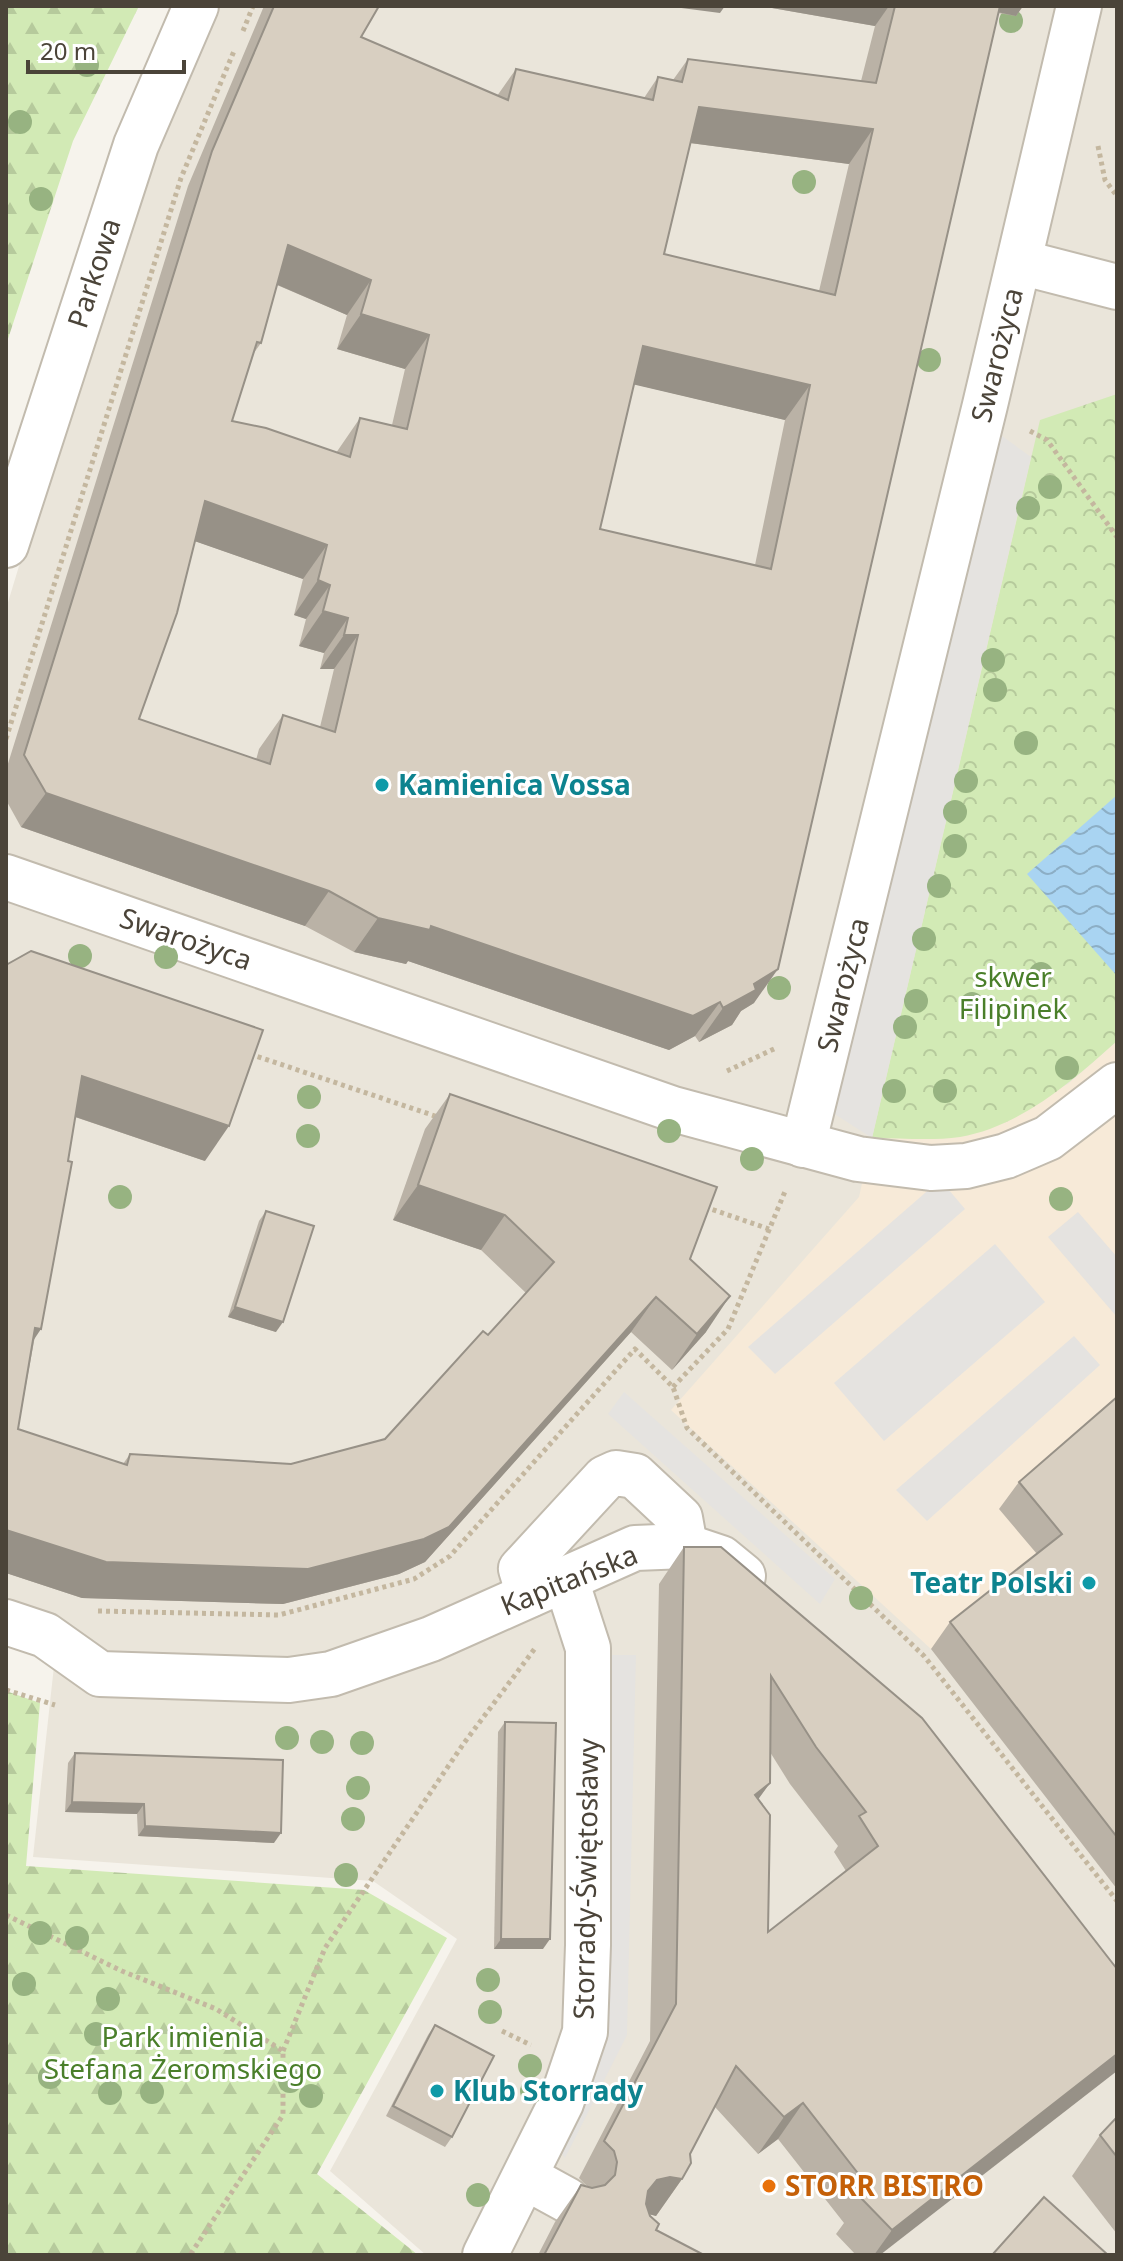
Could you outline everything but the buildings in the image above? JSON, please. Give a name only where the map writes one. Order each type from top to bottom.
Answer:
[{"type":"street","name":"Parkowa","points":[[6,545],[136,145],[196,6]]},
{"type":"street","name":"Swarożyca","points":[[6,877],[673,1109],[803,1145],[1020,262],[1079,6]]},
{"type":"street","points":[[1020,262],[1117,287]]},
{"type":"street","points":[[803,1145],[918,1168],[966,1166],[1006,1156],[1048,1138],[1117,1085]]},
{"type":"street","name":"Storrady-Świętosławy","points":[[485,2255],[561,2103],[585,2032],[588,1997],[588,1648],[548,1588],[521,1569],[605,1478],[616,1473],[635,1476],[680,1518],[685,1546]]},
{"type":"street","name":"Kapitańska","points":[[6,1622],[45,1635],[100,1674],[289,1680],[331,1674],[403,1649],[635,1548],[685,1546],[721,1558],[780,1606]]},
{"type":"street","points":[[525,2177],[567,2200]]},
{"type":"path","points":[[241,35],[253,6]]},
{"type":"path","points":[[6,739],[181,178],[235,49]]},
{"type":"path","points":[[985,405],[1047,440],[1117,537]]},
{"type":"path","points":[[721,1073],[783,1045]]},
{"type":"path","points":[[247,1053],[441,1118]]},
{"type":"path","points":[[673,1387],[728,1329],[803,1145]]},
{"type":"path","points":[[695,1204],[769,1229]]},
{"type":"path","points":[[95,1611],[279,1615],[414,1579],[450,1556],[635,1349],[673,1387],[687,1428],[924,1656],[1117,1901]]},
{"type":"path","points":[[190,2255],[283,2115],[283,2051],[325,1948],[464,1743],[539,1642]]},
{"type":"path","points":[[6,1915],[122,1971],[216,2009],[283,2051]]},
{"type":"shaded area","points":[[215,6],[1117,6],[1117,2255],[426,2255],[330,2171],[457,1939],[373,1881],[33,1857],[56,1648],[6,1628],[6,609],[84,351],[173,100]]},
{"type":"shaded area","points":[[991,428],[1031,457],[872,1138],[833,1113]]},
{"type":"shaded area","points":[[1117,1041],[1117,1712],[1016,1582],[931,1649],[671,1410],[859,1197],[872,1138],[956,1137],[1068,1084]]},
{"type":"shaded area","points":[[943,1183],[965,1209],[775,1374],[748,1347],[933,1186]]},
{"type":"shaded area","points":[[1078,1212],[1117,1257],[1117,1317],[1048,1237]]},
{"type":"shaded area","points":[[995,1244],[1045,1302],[884,1441],[834,1383]]},
{"type":"shaded area","points":[[1074,1336],[1100,1365],[927,1521],[896,1490]]},
{"type":"shaded area","points":[[624,1392],[835,1579],[820,1604],[608,1414]]},
{"type":"shaded area","points":[[607,1655],[636,1655],[627,2035],[565,2158],[554,2143]]},
{"type":"green space","points":[[6,6],[139,6],[73,141],[6,345]]},
{"type":"green space","name":"skwer Filipinek","points":[[1117,394],[1117,1041],[1045,1100],[1004,1123],[960,1137],[872,1138],[1040,420]]},
{"type":"green space","name":"Park imienia Stefana Żeromskiego","points":[[6,1691],[40,1703],[26,1866],[364,1890],[447,1938],[317,2174],[418,2255],[6,2255]]},
{"type":"water","points":[[1117,795],[1117,976],[1027,874]]},
{"type":"place","name":"Kamienica Vossa","points":[[382,785]]},
{"type":"place","name":"Teatr Polski","points":[[1089,1583]]},
{"type":"place","name":"Klub Storrady","points":[[437,2091]]},
{"type":"place","name":"STORR BISTRO","points":[[769,2186]]}]
